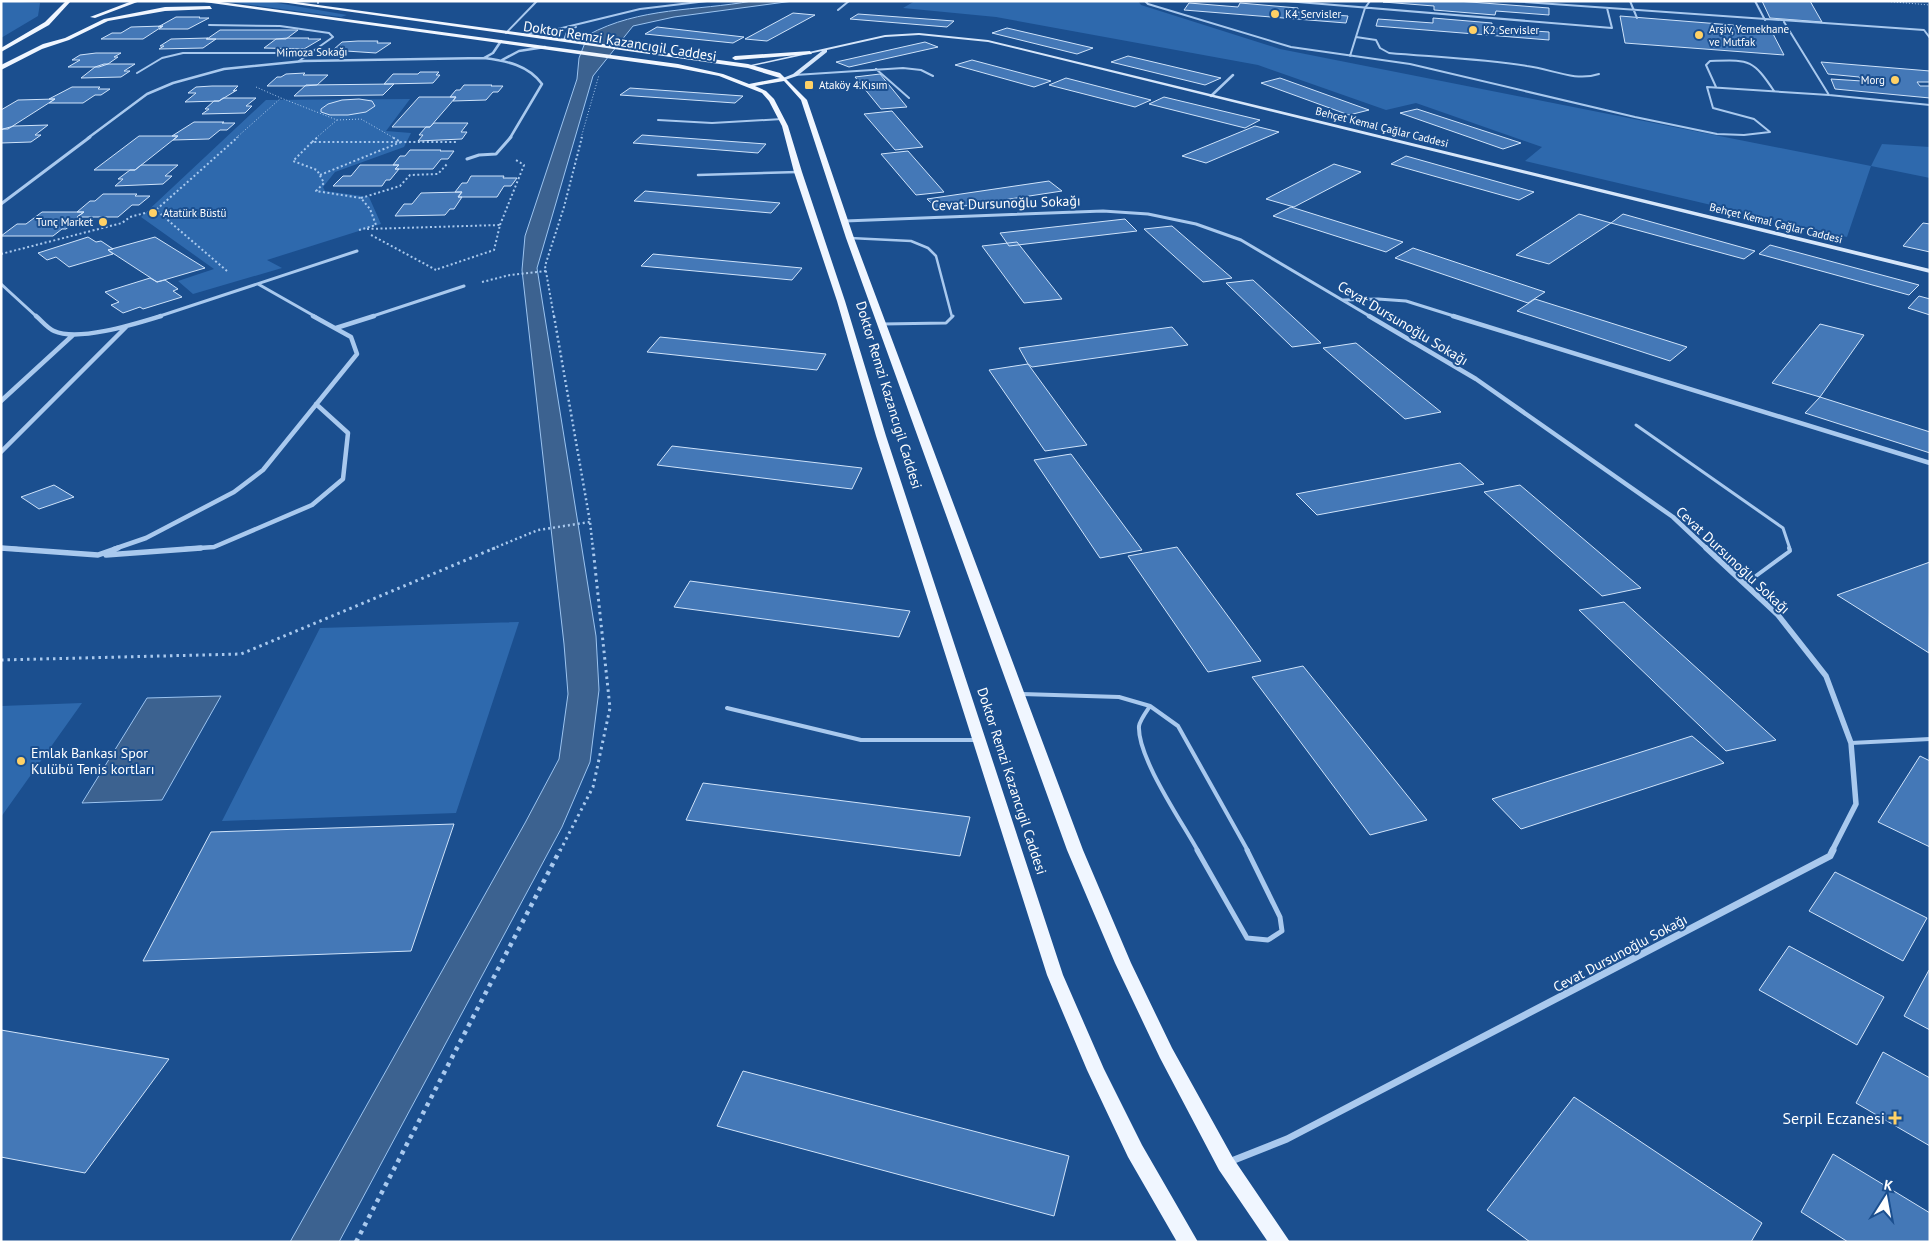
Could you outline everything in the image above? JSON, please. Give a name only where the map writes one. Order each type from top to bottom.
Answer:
[{"type":"main road","points":[[1,50],[32,33],[64,9],[69,1]]},
{"type":"main road","points":[[1,68],[86,21],[118,7],[138,1]]},
{"type":"main road","name":"Doktor Remzi Kazancıgil Caddesi","points":[[199,1],[678,66],[720,75],[748,85],[764,92],[772,100],[782,119],[881,436],[1055,975],[1096,1070],[1135,1151],[1188,1242]]},
{"type":"main road","name":"Doktor Remzi Kazancıgil Caddesi","points":[[276,1],[748,66],[778,74],[804,100],[850,238],[1075,850],[1123,963],[1166,1052],[1226,1164],[1258,1213],[1280,1242]]},
{"type":"main road","points":[[309,1],[360,13]]},
{"type":"main road","points":[[39,48],[67,39],[106,20],[153,11],[198,8],[277,11]]},
{"type":"main road","name":"Behçet Kemal Çağlar Caddesi","points":[[748,66],[886,36],[919,34],[988,41],[1930,271]]},
{"type":"main road","points":[[748,85],[785,79],[795,75],[827,49]]},
{"type":"main road","points":[[673,55],[757,58],[810,53]]},
{"type":"main road","points":[[720,75],[748,66]]},
{"type":"street","points":[[484,58],[493,53],[501,41]]},
{"type":"street","points":[[502,60],[519,51],[545,47]]},
{"type":"street","name":"Mimoza Sokağı","points":[[1,204],[147,94],[168,84],[219,70],[271,62],[484,58],[502,60],[533,72],[542,84],[507,143],[496,154],[479,155],[467,159]]},
{"type":"street","points":[[1211,96],[1233,75]]},
{"type":"street","name":"Cevat Dursunoğlu Sokağı","points":[[845,221],[1103,211],[1148,214],[1196,224],[1241,240],[1476,379],[1673,517],[1778,615],[1826,676],[1851,743],[1856,804],[1830,856],[1287,1139],[1226,1164]]},
{"type":"street","points":[[1,284],[53,331],[72,335],[126,327],[357,251]]},
{"type":"street","points":[[98,555],[146,538],[234,492],[263,470],[357,354],[351,337],[258,284]]},
{"type":"street","points":[[336,328],[464,286]]},
{"type":"street","points":[[1343,300],[1378,299],[1406,301],[1930,463]]},
{"type":"street","points":[[1,452],[126,327]]},
{"type":"street","points":[[1,401],[72,335]]},
{"type":"street","points":[[1,548],[98,555],[214,546],[312,505],[343,479],[348,432],[316,404]]},
{"type":"lane","points":[[506,33],[537,1]]},
{"type":"lane","points":[[514,34],[540,33],[640,9],[706,1]]},
{"type":"lane","points":[[838,10],[848,1]]},
{"type":"lane","points":[[1146,1],[1148,4],[1291,47],[1410,64],[1626,115],[1717,134],[1744,135],[1770,132],[1754,119],[1713,108],[1707,87],[1829,95],[1930,105]]},
{"type":"lane","points":[[1286,1],[1612,28],[1608,8]]},
{"type":"lane","points":[[1350,56],[1365,8],[1370,1]]},
{"type":"lane","points":[[1510,1],[1784,22],[1924,30],[1930,38]]},
{"type":"lane","points":[[1630,1],[1637,18]]},
{"type":"lane","points":[[1755,1],[1765,20]]},
{"type":"lane","points":[[564,40],[567,32],[590,21]]},
{"type":"lane","points":[[1784,22],[1829,95]]},
{"type":"lane","points":[[209,25],[280,26],[329,33],[333,37],[299,60]]},
{"type":"lane","points":[[1356,37],[1376,40],[1380,48],[1389,53],[1529,66],[1571,77],[1590,77],[1599,74]]},
{"type":"lane","points":[[137,73],[162,58],[183,53],[310,54]]},
{"type":"lane","points":[[1716,88],[1706,65],[1707,62],[1732,62],[1757,67],[1774,91]]},
{"type":"lane","points":[[795,75],[914,68],[929,72],[934,76]]},
{"type":"lane","points":[[876,70],[909,98]]},
{"type":"lane","points":[[658,120],[712,123],[782,119]]},
{"type":"lane","points":[[698,175],[798,172]]},
{"type":"lane","points":[[850,238],[911,241],[928,248],[936,256],[953,316],[950,320],[946,323],[882,324]]},
{"type":"lane","points":[[1636,426],[1783,528],[1790,551],[1745,584]]},
{"type":"lane","points":[[1017,693],[1119,697],[1150,706],[1178,726],[1257,868],[1280,917],[1282,931],[1268,940],[1247,938],[1151,768],[1140,740],[1139,724],[1150,706]]},
{"type":"lane","points":[[728,708],[861,740],[979,740]]},
{"type":"lane","points":[[1851,743],[1930,739]]},
{"type":"path","points":[[1882,1],[1930,5]]},
{"type":"path","points":[[356,1242],[593,787],[610,708],[588,522],[545,266],[564,207],[597,77],[610,62],[621,58]]},
{"type":"path","points":[[1,254],[122,223],[130,217],[156,210],[280,98],[337,120],[361,119],[401,142]]},
{"type":"path","points":[[337,120],[293,161],[317,170],[324,183],[316,191],[361,198],[400,186],[410,175],[438,174],[449,162],[462,155],[479,155]]},
{"type":"path","points":[[312,142],[458,142]]},
{"type":"path","points":[[320,175],[401,142]]},
{"type":"path","points":[[435,270],[494,250],[500,225],[524,165],[514,158]]},
{"type":"path","points":[[353,232],[376,225],[370,209],[361,198]]},
{"type":"path","points":[[156,210],[227,271],[258,284]]},
{"type":"path","points":[[362,229],[500,225]]},
{"type":"path","points":[[362,229],[464,286],[513,275],[545,271]]},
{"type":"path","points":[[1,660],[241,654],[544,529],[588,522]]},
{"type":"shaded area","points":[[1,1],[40,3],[38,16],[1,38]]},
{"type":"shaded area","points":[[222,1],[266,1],[347,15],[341,17]]},
{"type":"shaded area","points":[[752,1],[793,1],[674,17],[633,26],[593,76],[537,268],[596,636],[599,690],[590,762],[562,827],[339,1242],[290,1242],[559,759],[568,694],[522,270],[525,236],[577,79],[579,58],[588,35],[627,19],[669,11]]},
{"type":"shaded area","points":[[915,1],[1138,1],[1141,5],[1280,49],[1871,166],[1847,237],[1525,161],[1542,147],[1416,103],[1386,110],[1258,65],[996,17],[903,8]]},
{"type":"shaded area","points":[[410,99],[386,131],[411,133],[404,147],[335,172],[323,187],[325,191],[369,197],[381,224],[267,260],[282,268],[193,294],[178,281],[214,269],[141,217],[266,100]]},
{"type":"shaded area","points":[[1882,144],[1930,147],[1930,178],[1871,166]]},
{"type":"shaded area","points":[[519,622],[456,813],[222,821],[320,628]]},
{"type":"shaded area","points":[[221,696],[162,800],[82,803],[147,698]]},
{"type":"shaded area","name":"Emlak Bankası Spor Kulübü Tenis kortları","points":[[82,703],[1,817],[1,706]]},
{"type":"building","points":[[1457,1],[1549,8],[1549,15],[1496,11],[1495,15],[1434,10],[1434,6],[1383,2]]},
{"type":"building","points":[[1762,1],[1810,1],[1822,22],[1770,18]]},
{"type":"building","name":"K4 Servisler","points":[[1189,3],[1238,7],[1240,3],[1298,8],[1297,12],[1348,16],[1346,23],[1184,10]]},
{"type":"building","points":[[793,13],[815,15],[767,41],[745,39]]},
{"type":"building","points":[[858,14],[954,21],[947,27],[850,19]]},
{"type":"building","name":"Arşiv, Yemekhane ve Mutfak","points":[[1620,16],[1770,28],[1784,55],[1625,43]]},
{"type":"building","points":[[176,17],[209,18],[188,29],[159,29],[163,26],[158,27]]},
{"type":"building","name":"K2 Servisler","points":[[1433,18],[1492,23],[1492,28],[1549,32],[1549,40],[1376,26],[1378,19],[1433,23]]},
{"type":"building","points":[[163,26],[143,39],[101,39],[112,33],[121,33],[131,27]]},
{"type":"building","points":[[657,27],[744,37],[733,43],[645,34]]},
{"type":"building","points":[[1007,28],[1093,48],[1077,54],[992,33]]},
{"type":"building","points":[[220,30],[298,30],[286,39],[207,39]]},
{"type":"building","points":[[208,38],[206,39],[216,39],[203,48],[159,49],[164,46],[160,46],[171,39]]},
{"type":"building","points":[[276,39],[321,39],[304,49],[264,48]]},
{"type":"building","points":[[342,42],[391,43],[376,53],[346,51],[333,53],[337,50],[333,50]]},
{"type":"building","points":[[925,42],[938,47],[849,67],[836,62]]},
{"type":"building","points":[[121,53],[108,64],[99,67],[68,67],[80,60],[72,60],[80,55]]},
{"type":"building","points":[[1128,56],[1221,78],[1205,85],[1111,62]]},
{"type":"building","points":[[972,60],[1051,81],[1034,87],[955,65]]},
{"type":"building","name":"Morg","points":[[1821,62],[1930,71],[1930,82],[1917,82],[1920,86],[1930,86],[1930,98],[1835,89],[1831,79],[1862,81],[1859,77],[1828,74]]},
{"type":"building","points":[[104,64],[135,64],[124,71],[130,71],[121,77],[81,78],[95,67]]},
{"type":"building","points":[[420,72],[439,72],[436,75],[440,75],[433,83],[384,84],[393,74],[418,74]]},
{"type":"building","points":[[305,73],[303,75],[328,75],[317,85],[267,86],[277,77],[286,74]]},
{"type":"building","points":[[880,74],[907,107],[881,109],[855,77]]},
{"type":"building","points":[[1066,78],[1151,100],[1135,107],[1049,85]]},
{"type":"building","points":[[1280,78],[1369,110],[1349,115],[1261,83]]},
{"type":"building","points":[[394,84],[383,95],[294,96],[306,85]]},
{"type":"building","points":[[464,85],[503,86],[498,92],[493,92],[486,100],[453,101],[456,97],[450,97]]},
{"type":"building","points":[[238,86],[233,91],[237,90],[219,101],[185,102],[196,93],[188,93],[196,87]]},
{"type":"building","points":[[72,87],[110,89],[101,95],[95,95],[83,103],[49,103],[55,99],[49,99]]},
{"type":"building","points":[[630,88],[743,96],[735,103],[620,95]]},
{"type":"building","points":[[419,97],[456,97],[430,127],[392,127]]},
{"type":"building","points":[[1164,97],[1260,120],[1245,128],[1149,104]]},
{"type":"building","points":[[223,98],[256,98],[246,106],[252,106],[245,113],[202,114],[209,109],[205,109],[214,101],[219,101]]},
{"type":"building","points":[[55,99],[8,129],[1,129],[1,110],[18,100]]},
{"type":"building","points":[[359,99],[372,101],[375,106],[366,112],[348,115],[330,115],[321,112],[321,109],[328,104],[342,100]]},
{"type":"building","points":[[1417,109],[1521,143],[1503,149],[1400,113]]},
{"type":"building","points":[[892,111],[923,147],[895,150],[864,114]]},
{"type":"building","points":[[194,122],[235,123],[227,130],[220,130],[209,139],[173,140],[178,136],[172,136]]},
{"type":"building","points":[[434,123],[468,123],[461,132],[467,132],[462,139],[418,141],[423,135],[419,135],[426,127],[430,127]]},
{"type":"building","points":[[48,125],[35,135],[41,135],[31,142],[1,143],[1,131],[3,129],[14,126]]},
{"type":"building","points":[[1255,126],[1279,132],[1206,163],[1182,156]]},
{"type":"building","points":[[642,135],[766,144],[758,153],[633,143]]},
{"type":"building","points":[[139,136],[178,136],[135,170],[94,170]]},
{"type":"building","points":[[410,150],[454,151],[448,159],[441,159],[433,169],[395,169],[399,165],[393,165],[400,156],[405,156]]},
{"type":"building","points":[[908,151],[944,192],[916,195],[881,154]]},
{"type":"building","points":[[1406,156],[1534,192],[1519,200],[1391,164]]},
{"type":"building","points":[[1334,164],[1361,172],[1294,207],[1266,199]]},
{"type":"building","points":[[141,165],[178,165],[165,176],[172,176],[163,184],[115,186],[123,179],[118,179]]},
{"type":"building","points":[[360,165],[399,165],[395,169],[399,169],[382,186],[333,186],[343,176],[351,176]]},
{"type":"building","points":[[471,176],[517,178],[511,186],[504,186],[497,197],[458,197],[462,192],[455,192],[462,183],[467,183]]},
{"type":"building","points":[[1049,181],[1062,191],[938,210],[927,199]]},
{"type":"building","points":[[645,191],[780,203],[771,213],[634,201]]},
{"type":"building","points":[[462,192],[458,197],[462,197],[454,209],[450,209],[445,215],[395,216],[404,204],[412,204],[421,193]]},
{"type":"building","points":[[103,194],[150,196],[139,205],[132,205],[118,217],[77,217],[84,212],[77,212],[90,201],[95,201]]},
{"type":"building","points":[[1291,207],[1403,242],[1386,252],[1273,216]]},
{"type":"building","points":[[42,212],[84,212],[77,217],[81,217],[66,229],[62,229],[53,236],[1,236],[17,224],[26,224]]},
{"type":"building","points":[[1579,214],[1611,223],[1549,264],[1516,255]]},
{"type":"building","points":[[1623,214],[1755,251],[1744,259],[1611,223]]},
{"type":"building","points":[[1125,219],[1137,231],[1009,246],[1000,233]]},
{"type":"building","points":[[1923,223],[1930,224],[1930,252],[1903,246]]},
{"type":"building","points":[[1172,226],[1232,278],[1203,282],[1144,229]]},
{"type":"building","points":[[88,237],[96,242],[101,241],[113,249],[108,250],[113,254],[69,267],[56,257],[47,260],[38,253]]},
{"type":"building","points":[[155,237],[205,268],[157,282],[108,250]]},
{"type":"building","points":[[1017,242],[1062,299],[1024,303],[982,246]]},
{"type":"building","points":[[1770,245],[1919,285],[1909,295],[1759,254]]},
{"type":"building","points":[[1413,248],[1545,292],[1528,303],[1395,258]]},
{"type":"building","points":[[653,254],[802,268],[792,280],[641,266]]},
{"type":"building","points":[[150,278],[157,282],[165,280],[178,289],[173,291],[182,297],[123,313],[111,305],[119,302],[105,292]]},
{"type":"building","points":[[1253,280],[1321,343],[1292,347],[1226,283]]},
{"type":"building","points":[[1919,296],[1930,299],[1930,315],[1908,308]]},
{"type":"building","points":[[1535,299],[1687,347],[1670,361],[1517,311]]},
{"type":"building","points":[[1820,324],[1864,335],[1820,397],[1772,383]]},
{"type":"building","points":[[1172,327],[1188,345],[1032,367],[1028,364],[1019,348]]},
{"type":"building","points":[[660,337],[826,354],[817,370],[647,352]]},
{"type":"building","points":[[1356,343],[1441,412],[1405,419],[1323,348]]},
{"type":"building","points":[[1028,364],[1087,445],[1045,451],[989,370]]},
{"type":"building","points":[[1820,397],[1930,432],[1930,453],[1805,413]]},
{"type":"building","points":[[672,446],[862,468],[852,489],[657,465]]},
{"type":"building","points":[[1071,454],[1142,550],[1100,558],[1034,460]]},
{"type":"building","points":[[1460,463],[1484,484],[1317,515],[1296,494]]},
{"type":"building","points":[[54,485],[74,497],[39,509],[21,497]]},
{"type":"building","points":[[1520,485],[1641,588],[1602,596],[1484,492]]},
{"type":"building","points":[[1177,547],[1261,661],[1208,672],[1128,556]]},
{"type":"building","points":[[1930,562],[1929,653],[1837,595]]},
{"type":"building","points":[[690,581],[910,611],[899,637],[674,607]]},
{"type":"building","points":[[1624,602],[1776,740],[1726,751],[1579,610]]},
{"type":"building","points":[[1303,666],[1427,820],[1370,835],[1252,677]]},
{"type":"building","points":[[1692,736],[1724,763],[1521,829],[1492,799]]},
{"type":"building","points":[[1920,756],[1930,761],[1930,847],[1878,822]]},
{"type":"building","points":[[703,783],[970,817],[960,856],[686,820]]},
{"type":"building","points":[[454,824],[411,951],[143,961],[211,832]]},
{"type":"building","points":[[1835,872],[1927,918],[1903,961],[1809,911]]},
{"type":"building","points":[[1789,946],[1884,997],[1857,1045],[1759,990]]},
{"type":"building","points":[[1930,970],[1930,1030],[1904,1016]]},
{"type":"building","points":[[1,1030],[169,1059],[85,1173],[1,1157]]},
{"type":"building","points":[[1883,1052],[1930,1078],[1930,1146],[1856,1103]]},
{"type":"building","points":[[743,1071],[1069,1156],[1054,1216],[717,1126]]},
{"type":"building","points":[[1574,1097],[1762,1223],[1751,1242],[1530,1242],[1487,1210]]},
{"type":"building","points":[[1833,1154],[1930,1213],[1930,1242],[1848,1242],[1801,1212]]},
{"type":"place","name":"K4 Servisler","points":[[1275,14]]},
{"type":"place","name":"K2 Servisler","points":[[1473,30]]},
{"type":"place","name":"Arşiv, Yemekhane ve Mutfak","points":[[1699,35]]},
{"type":"place","name":"Morg","points":[[1895,80]]},
{"type":"place","name":"Ataköy 4.Kısım","points":[[809,85]]},
{"type":"place","name":"Atatürk Büstü","points":[[153,213]]},
{"type":"place","name":"Tunç Market","points":[[103,222]]},
{"type":"place","name":"Emlak Bankası Spor Kulübü Tenis kortları","points":[[21,761]]},
{"type":"place","name":"Serpil Eczanesi","points":[[1895,1118]]}]
